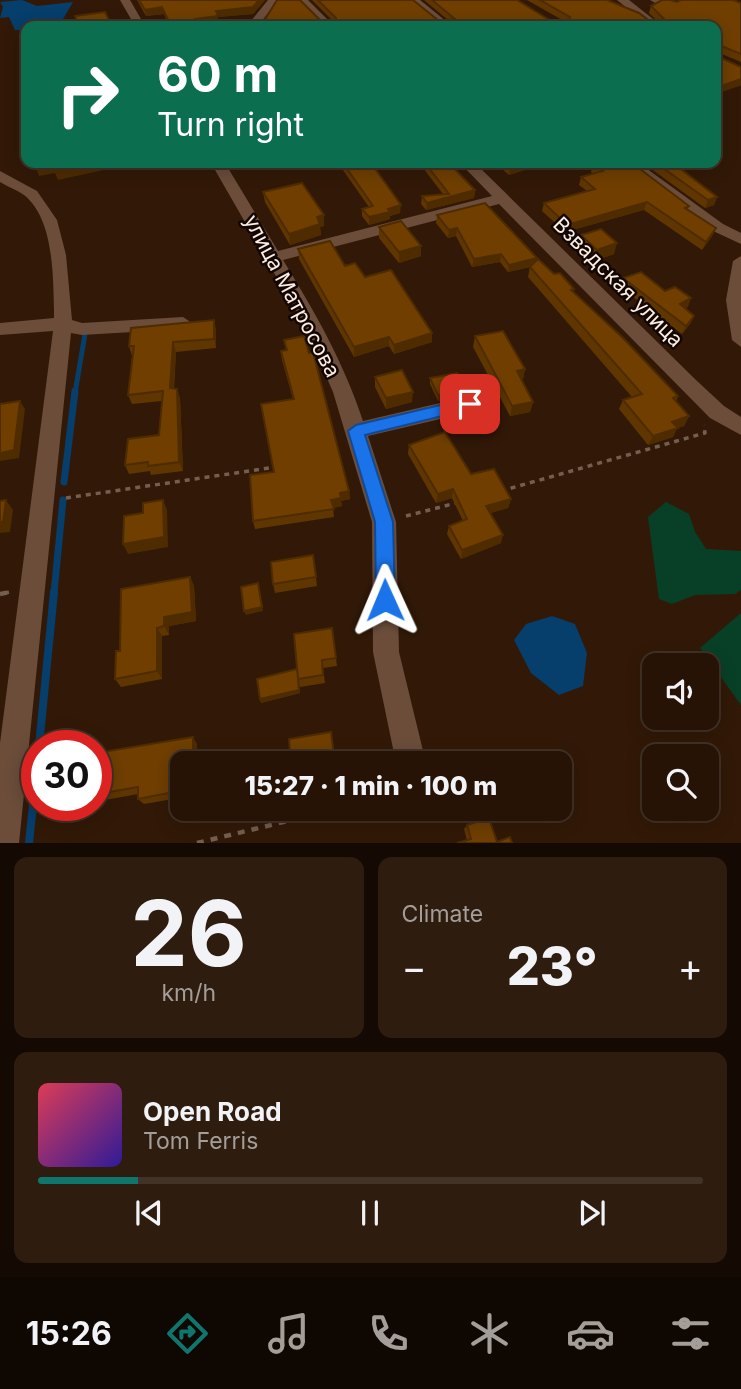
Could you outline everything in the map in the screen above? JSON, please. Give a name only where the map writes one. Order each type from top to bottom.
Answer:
[{"type":"street","points":[[125,0],[137,21]]},
{"type":"street","points":[[256,21],[273,0]]},
{"type":"street","points":[[302,0],[324,21]]},
{"type":"street","points":[[414,0],[440,21]]},
{"type":"street","points":[[622,0],[649,21]]},
{"type":"street","name":"улица Матросова","points":[[221,168],[275,257],[281,275],[312,323],[343,392],[356,431],[384,522],[386,652],[408,751]]},
{"type":"street","name":"Взвадская улица","points":[[472,168],[717,412],[741,427]]},
{"type":"street","points":[[637,168],[717,227],[741,239]]},
{"type":"street","points":[[0,175],[9,184],[32,194],[53,228],[63,290],[63,324],[3,843]]},
{"type":"street","points":[[275,257],[503,198]]},
{"type":"street","points":[[741,261],[734,282],[735,316],[741,340]]},
{"type":"street","points":[[0,329],[63,324],[82,329],[183,323]]},
{"type":"street","points":[[356,431],[470,404]]},
{"type":"path","points":[[500,492],[705,433],[704,419],[717,412]]},
{"type":"path","points":[[43,501],[282,466]]},
{"type":"path","points":[[384,522],[460,502]]},
{"type":"path","points":[[197,843],[288,821]]},
{"type":"green space","points":[[666,502],[689,514],[695,532],[706,549],[741,551],[741,590],[735,594],[695,595],[672,604],[659,599],[648,517]]},
{"type":"green space","points":[[741,613],[741,705],[719,674],[719,653],[704,653],[700,648]]},
{"type":"water","points":[[22,0],[37,6],[73,2],[62,21],[21,21],[21,30],[15,30],[9,17],[0,18],[3,7],[0,2]]},
{"type":"water","points":[[552,616],[575,624],[587,653],[583,686],[559,695],[531,673],[514,640],[526,624]]},
{"type":"building","points":[[139,0],[259,0],[253,7],[216,11],[218,16],[196,21],[169,21],[162,7],[145,10]]},
{"type":"building","points":[[277,0],[300,0],[321,21],[264,21]]},
{"type":"building","points":[[318,0],[413,0],[439,21],[336,21]]},
{"type":"building","points":[[432,0],[517,0],[551,21],[439,21],[455,19]]},
{"type":"building","points":[[540,0],[607,0],[639,13],[650,21],[570,21],[570,17]]},
{"type":"building","points":[[662,0],[733,0],[741,3],[741,54],[721,46],[721,21],[666,21],[651,6]]},
{"type":"building","points":[[105,12],[110,21],[77,21],[75,16]]},
{"type":"building","points":[[721,58],[741,67],[741,79],[721,86]]},
{"type":"building","points":[[346,168],[375,168],[401,205],[388,209],[390,212],[369,217],[362,209],[373,206]]},
{"type":"building","points":[[429,168],[454,168],[475,190],[427,203],[422,196],[449,194]]},
{"type":"building","points":[[598,168],[639,168],[689,206],[685,208],[716,228],[706,242],[647,202],[567,225],[544,203],[595,189],[581,177],[603,171]]},
{"type":"building","points":[[663,168],[679,168],[717,197],[708,200]]},
{"type":"building","points":[[302,183],[324,215],[317,217],[320,224],[289,234],[263,192]]},
{"type":"building","points":[[485,203],[537,258],[509,265],[501,254],[474,259],[457,228],[449,230],[437,215]]},
{"type":"building","points":[[401,221],[421,246],[399,252],[379,227]]},
{"type":"building","points":[[601,229],[617,243],[597,250],[581,235]]},
{"type":"building","points":[[330,241],[345,266],[355,263],[365,277],[391,270],[432,333],[394,345],[389,337],[354,347],[298,249]]},
{"type":"building","points":[[538,259],[554,274],[560,273],[574,289],[571,290],[623,338],[678,396],[673,398],[689,416],[672,422],[678,428],[653,436],[623,400],[642,394],[530,267]]},
{"type":"building","points":[[641,272],[665,291],[675,287],[691,298],[680,304],[694,316],[686,326],[623,278]]},
{"type":"building","points":[[214,320],[214,339],[173,342],[170,388],[177,389],[179,462],[148,466],[148,462],[125,465],[128,439],[159,435],[163,391],[128,395],[134,346],[129,346],[131,328]]},
{"type":"building","points":[[503,331],[525,369],[517,371],[533,402],[512,406],[475,336]]},
{"type":"building","points":[[304,336],[309,353],[313,352],[349,491],[340,493],[341,498],[331,500],[334,509],[253,521],[250,475],[274,472],[261,404],[294,399],[281,351],[287,350],[284,340]]},
{"type":"building","points":[[402,370],[413,392],[386,398],[375,377]]},
{"type":"building","points":[[457,373],[468,389],[438,395],[430,378]]},
{"type":"building","points":[[20,401],[14,450],[0,453],[0,404]]},
{"type":"building","points":[[445,432],[471,474],[494,469],[511,499],[486,506],[503,535],[462,550],[449,526],[467,519],[453,489],[438,494],[409,445]]},
{"type":"building","points":[[6,500],[3,522],[0,522],[0,501]]},
{"type":"building","points":[[163,500],[164,537],[123,544],[124,516],[143,513],[143,503]]},
{"type":"building","points":[[313,555],[316,577],[273,584],[271,562]]},
{"type":"building","points":[[190,577],[192,612],[164,617],[164,626],[157,628],[157,671],[115,679],[116,651],[120,651],[121,589]]},
{"type":"building","points":[[258,583],[262,607],[244,611],[241,587]]},
{"type":"building","points":[[332,628],[336,658],[322,660],[323,675],[298,679],[294,634]]},
{"type":"building","points":[[297,669],[299,690],[260,699],[257,679]]},
{"type":"building","points":[[331,732],[333,751],[290,751],[289,739]]},
{"type":"building","points":[[193,737],[193,751],[170,751],[170,793],[138,799],[138,787],[112,792],[112,750]]},
{"type":"building","points":[[490,821],[497,842],[510,837],[512,843],[457,843],[471,839],[467,825]]},
{"type":"waterway","points":[[75,393],[85,334]]},
{"type":"waterway","points":[[64,482],[75,391]]},
{"type":"waterway","points":[[54,593],[63,500]]},
{"type":"waterway","points":[[41,730],[54,592]]},
{"type":"waterway","points":[[29,843],[31,821]]},
{"type":"route","points":[[385,600],[384,522],[356,431],[470,404]]}]
